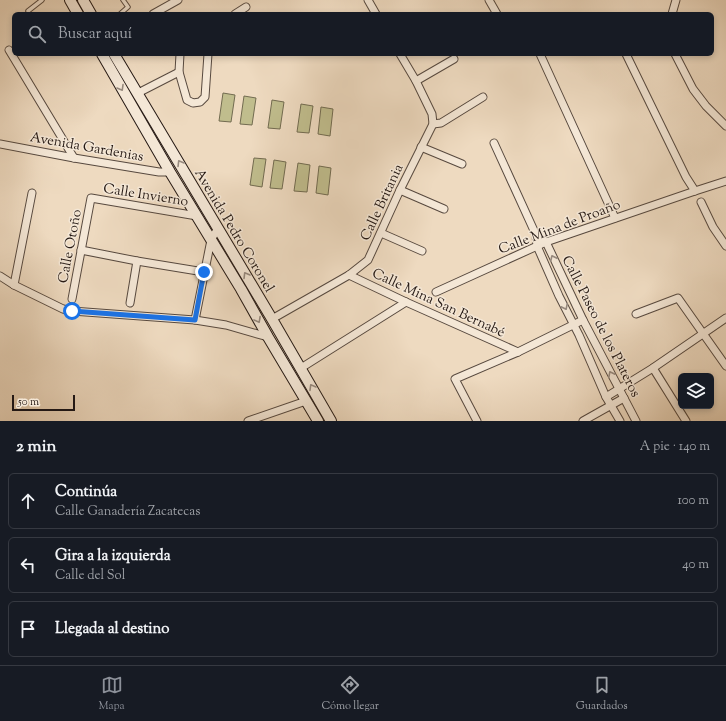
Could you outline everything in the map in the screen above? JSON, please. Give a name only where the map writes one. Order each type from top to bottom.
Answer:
[{"type":"main road","points":[[70,0],[77,12]]},
{"type":"main road","points":[[83,0],[90,12]]},
{"type":"main road","name":"Avenida Pedro Coronel","points":[[103,56],[170,172],[318,421]]},
{"type":"main road","name":"Avenida Pedro Coronel","points":[[115,56],[331,421]]},
{"type":"street","points":[[157,12],[178,0]]},
{"type":"street","points":[[368,0],[375,12]]},
{"type":"street","points":[[489,0],[496,12]]},
{"type":"street","points":[[673,12],[676,0]]},
{"type":"street","points":[[239,12],[246,8]]},
{"type":"street","points":[[9,50],[12,55]]},
{"type":"street","points":[[13,56],[74,158]]},
{"type":"street","points":[[180,56],[179,72],[187,100],[193,103],[200,102],[205,97],[208,56]]},
{"type":"street","points":[[401,56],[416,81],[432,114],[433,124],[441,122],[483,97]]},
{"type":"street","points":[[541,56],[616,218]]},
{"type":"street","points":[[627,56],[686,177],[695,191]]},
{"type":"street","points":[[676,56],[693,89],[706,106],[726,126]]},
{"type":"street","points":[[416,81],[454,59]]},
{"type":"street","points":[[138,93],[179,72]]},
{"type":"street","name":"Calle Britania","points":[[272,319],[349,275],[368,260],[400,190],[433,124]]},
{"type":"street","points":[[494,143],[536,235],[546,242]]},
{"type":"street","name":"Avenida Gardenias","points":[[0,144],[74,158],[159,172],[170,172]]},
{"type":"street","points":[[421,147],[462,164]]},
{"type":"street","name":"Calle Mina de Proaño","points":[[436,292],[546,242],[726,181]]},
{"type":"street","points":[[400,190],[444,209]]},
{"type":"street","points":[[14,285],[32,193]]},
{"type":"street","name":"Calle Invierno","points":[[91,198],[197,216]]},
{"type":"street","name":"Calle Otoño","points":[[72,299],[91,198]]},
{"type":"street","points":[[701,202],[712,227],[726,246]]},
{"type":"street","points":[[195,320],[211,240],[218,228]]},
{"type":"street","points":[[381,233],[422,251]]},
{"type":"street","name":"Calle Paseo de los Plateros","points":[[536,235],[537,246],[606,397],[620,421]]},
{"type":"street","name":"Calle Paseo de los Plateros","points":[[546,242],[619,390],[636,421]]},
{"type":"street","points":[[81,250],[204,272]]},
{"type":"street","points":[[130,303],[136,261]]},
{"type":"street","name":"Calle Mina San Bernabé","points":[[349,275],[518,352]]},
{"type":"street","points":[[0,276],[14,285],[63,309],[72,311],[195,320],[226,325],[268,336]]},
{"type":"street","points":[[636,314],[678,298],[726,366]]},
{"type":"street","points":[[301,368],[406,302]]},
{"type":"street","points":[[606,397],[653,368],[726,318]]},
{"type":"street","points":[[477,421],[456,379],[518,352],[584,320]]},
{"type":"street","points":[[653,368],[686,421]]},
{"type":"street","points":[[583,421],[624,398]]},
{"type":"street","points":[[248,421],[306,401]]},
{"type":"lane","points":[[28,11],[42,0]]},
{"type":"lane","points":[[123,0],[128,8],[123,12]]},
{"type":"shaded area","points":[[223,93],[235,95],[231,122],[219,121]]},
{"type":"shaded area","points":[[244,96],[256,98],[252,125],[240,124]]},
{"type":"shaded area","points":[[272,100],[284,102],[280,129],[268,128]]},
{"type":"shaded area","points":[[301,104],[313,106],[309,133],[297,132]]},
{"type":"shaded area","points":[[321,107],[333,109],[330,136],[318,134]]},
{"type":"shaded area","points":[[254,158],[266,159],[262,187],[250,185]]},
{"type":"shaded area","points":[[274,160],[286,162],[282,189],[270,188]]},
{"type":"shaded area","points":[[298,163],[310,165],[307,192],[294,191]]},
{"type":"shaded area","points":[[319,166],[331,168],[328,195],[316,193]]},
{"type":"route","points":[[72,311],[195,320],[204,272]]}]
